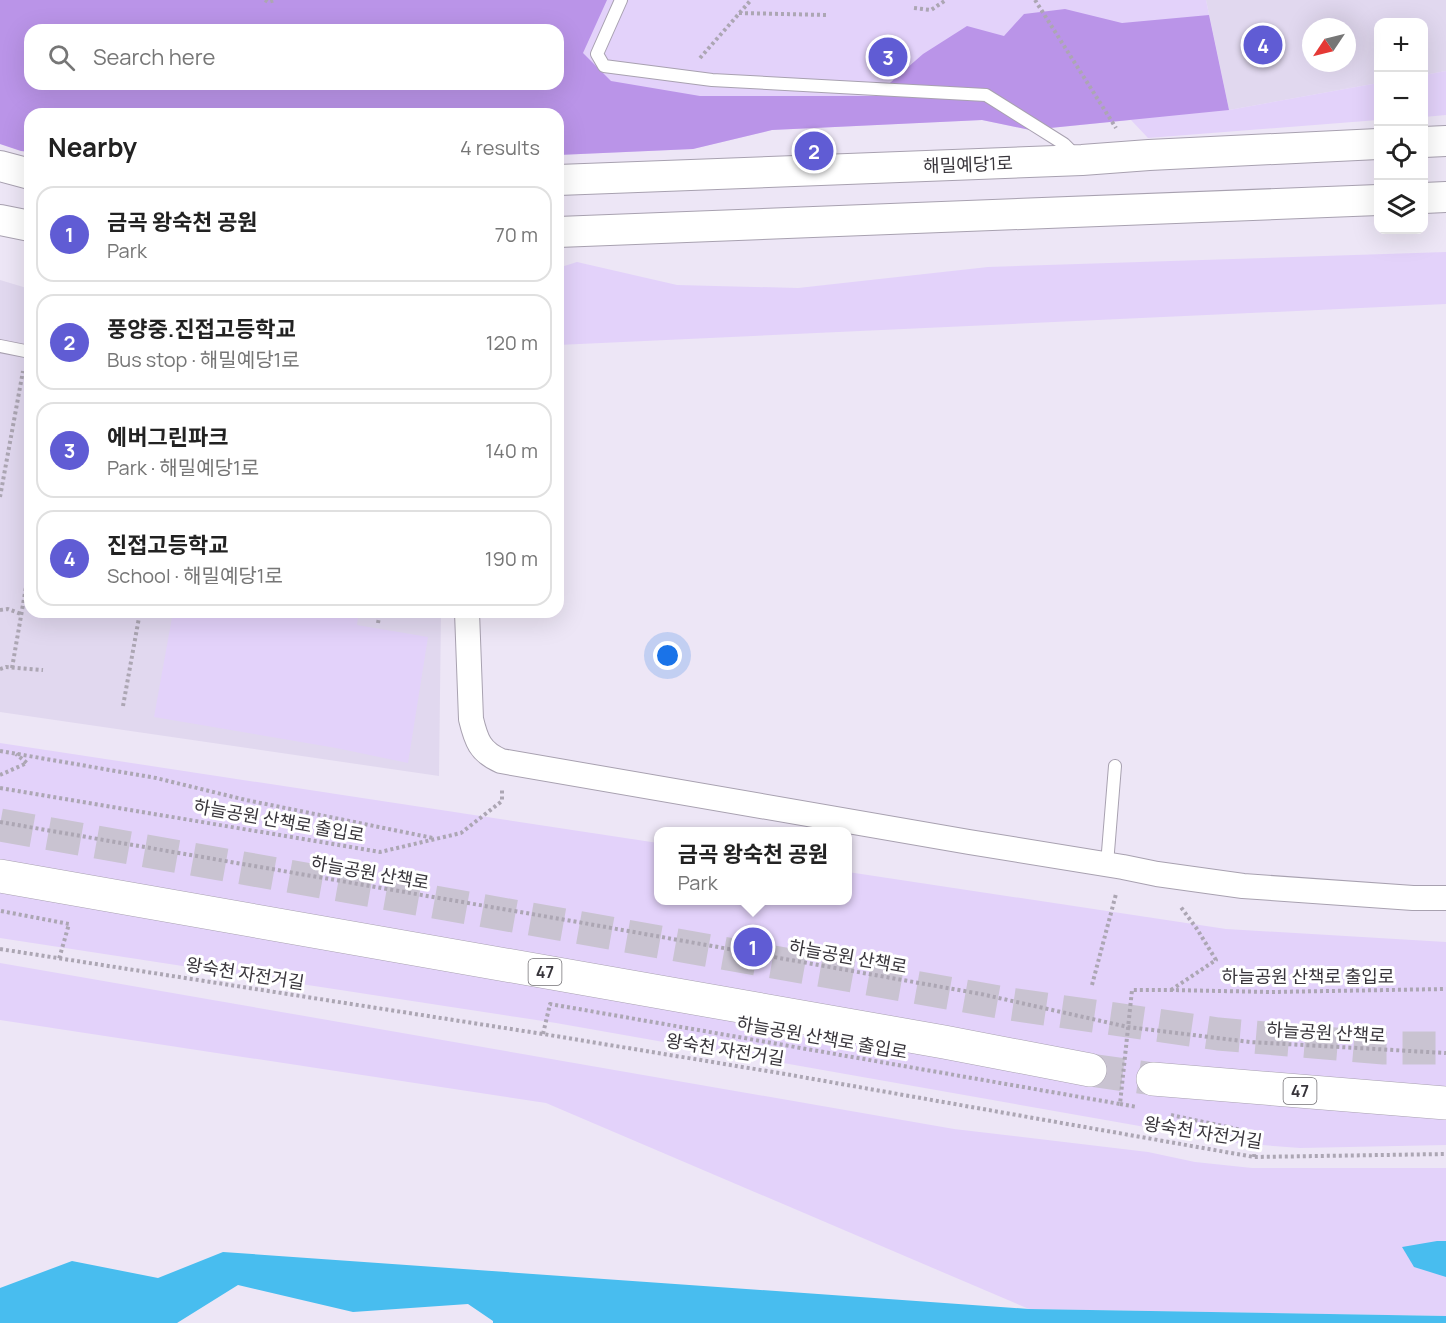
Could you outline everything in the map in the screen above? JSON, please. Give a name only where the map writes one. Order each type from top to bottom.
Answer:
[{"type":"highway","name":"47","points":[[0,876],[1090,1070]]},
{"type":"highway","name":"47","points":[[1148,1094],[1446,1103]]},
{"type":"street","points":[[1428,142],[1446,141]]},
{"type":"street","name":"해밀예당1로","points":[[564,180],[1082,160],[1374,144]]},
{"type":"street","points":[[0,166],[24,172]]},
{"type":"street","points":[[1428,198],[1446,197]]},
{"type":"street","points":[[564,232],[1374,200]]},
{"type":"street","points":[[0,220],[24,225]]},
{"type":"street","points":[[467,618],[471,719],[475,735],[482,748],[501,761],[1157,874],[1243,885],[1413,898],[1446,898]]},
{"type":"lane","points":[[621,0],[597,54],[604,66],[712,80],[986,95],[1064,144],[1082,160]]},
{"type":"lane","points":[[0,346],[24,350]]},
{"type":"lane","points":[[1115,766],[1115,866]]},
{"type":"path","points":[[265,0],[268,2],[275,0]]},
{"type":"path","points":[[684,77],[750,0]]},
{"type":"path","points":[[914,8],[931,10],[946,0]]},
{"type":"path","points":[[1035,0],[1118,131],[1149,155]]},
{"type":"path","points":[[739,13],[826,15]]},
{"type":"path","points":[[0,497],[24,372]]},
{"type":"path","points":[[12,668],[24,597]]},
{"type":"path","points":[[0,610],[8,609],[21,614]]},
{"type":"path","points":[[123,706],[139,618]]},
{"type":"path","points":[[378,623],[379,618]]},
{"type":"path","points":[[0,669],[43,670]]},
{"type":"path","points":[[0,751],[156,778],[246,801],[437,839]]},
{"type":"path","points":[[0,775],[27,763],[16,754]]},
{"type":"path","name":"하늘공원 산책로 출입로","points":[[0,788],[380,852],[461,833],[502,801],[501,761]]},
{"type":"path","name":"하늘공원 산책로","points":[[0,822],[981,994],[1128,1027],[1250,1042],[1446,1053]]},
{"type":"path","points":[[1092,985],[1115,866]]},
{"type":"path","points":[[0,911],[69,924],[59,959]]},
{"type":"path","name":"하늘공원 산책로 출입로","points":[[1170,990],[1215,960],[1197,929]]},
{"type":"path","name":"왕숙천 자전거길","points":[[0,949],[785,1074],[1254,1157],[1446,1154]]},
{"type":"path","name":"하늘공원 산책로 출입로","points":[[1120,1104],[1132,990],[1272,992],[1446,989]]},
{"type":"path","name":"하늘공원 산책로 출입로","points":[[543,1034],[550,1004],[1120,1104],[1148,1094]]},
{"type":"path","points":[[1165,1113],[1256,1133],[1254,1157]]},
{"type":"shaded area","points":[[0,0],[1206,0],[1229,110],[1374,84],[1374,120],[1148,138],[1131,120],[1030,130],[982,120],[772,130],[693,149],[564,155],[564,108],[24,108],[24,151],[0,144]]},
{"type":"shaded area","points":[[0,0],[607,0],[583,53],[611,81],[700,96],[875,96],[923,54],[967,26],[1004,36],[1024,14],[1065,9],[1122,23],[1209,15],[1229,110],[1030,130],[982,120],[772,130],[693,149],[564,155],[564,108],[24,108],[24,151],[0,144]]},
{"type":"shaded area","points":[[1206,0],[1446,0],[1446,71],[1428,74],[1428,18],[1374,18],[1374,84],[1229,110]]},
{"type":"shaded area","points":[[1446,71],[1446,115],[1428,117],[1428,74]]},
{"type":"shaded area","points":[[1446,252],[1446,304],[564,345],[564,266],[577,262],[677,285],[798,288],[988,267]]},
{"type":"shaded area","points":[[0,280],[24,287],[24,618],[441,618],[439,776],[0,712]]},
{"type":"shaded area","points":[[172,618],[358,618],[357,625],[428,637],[408,763],[336,748],[154,717]]},
{"type":"shaded area","points":[[0,743],[654,842],[654,905],[852,905],[852,873],[1226,929],[1446,942],[1446,1145],[1300,1148],[1236,1143],[556,1023],[0,938]]},
{"type":"shaded area","points":[[0,963],[954,1129],[1148,1152],[1195,1162],[1252,1168],[1446,1168],[1446,1316],[1029,1309],[546,1103],[0,1020]]},
{"type":"water","points":[[1446,1241],[1446,1277],[1414,1267],[1402,1247]]},
{"type":"water","points":[[223,1252],[1029,1309],[1446,1316],[1446,1323],[493,1323],[468,1304],[353,1312],[238,1285],[177,1323],[0,1323],[0,1288],[72,1261],[158,1278]]},
{"type":"tunnel","points":[[0,825],[1010,1004],[1218,1034],[1384,1048],[1446,1048]]},
{"type":"tunnel","points":[[1090,1070],[1153,1079]]},
{"type":"place","name":"진접고등학교","points":[[1263,45]]},
{"type":"place","name":"에버그린파크","points":[[888,57]]},
{"type":"place","name":"풍양중.진접고등학교","points":[[814,151]]},
{"type":"place","name":"금곡 왕숙천 공원","points":[[753,947]]}]
